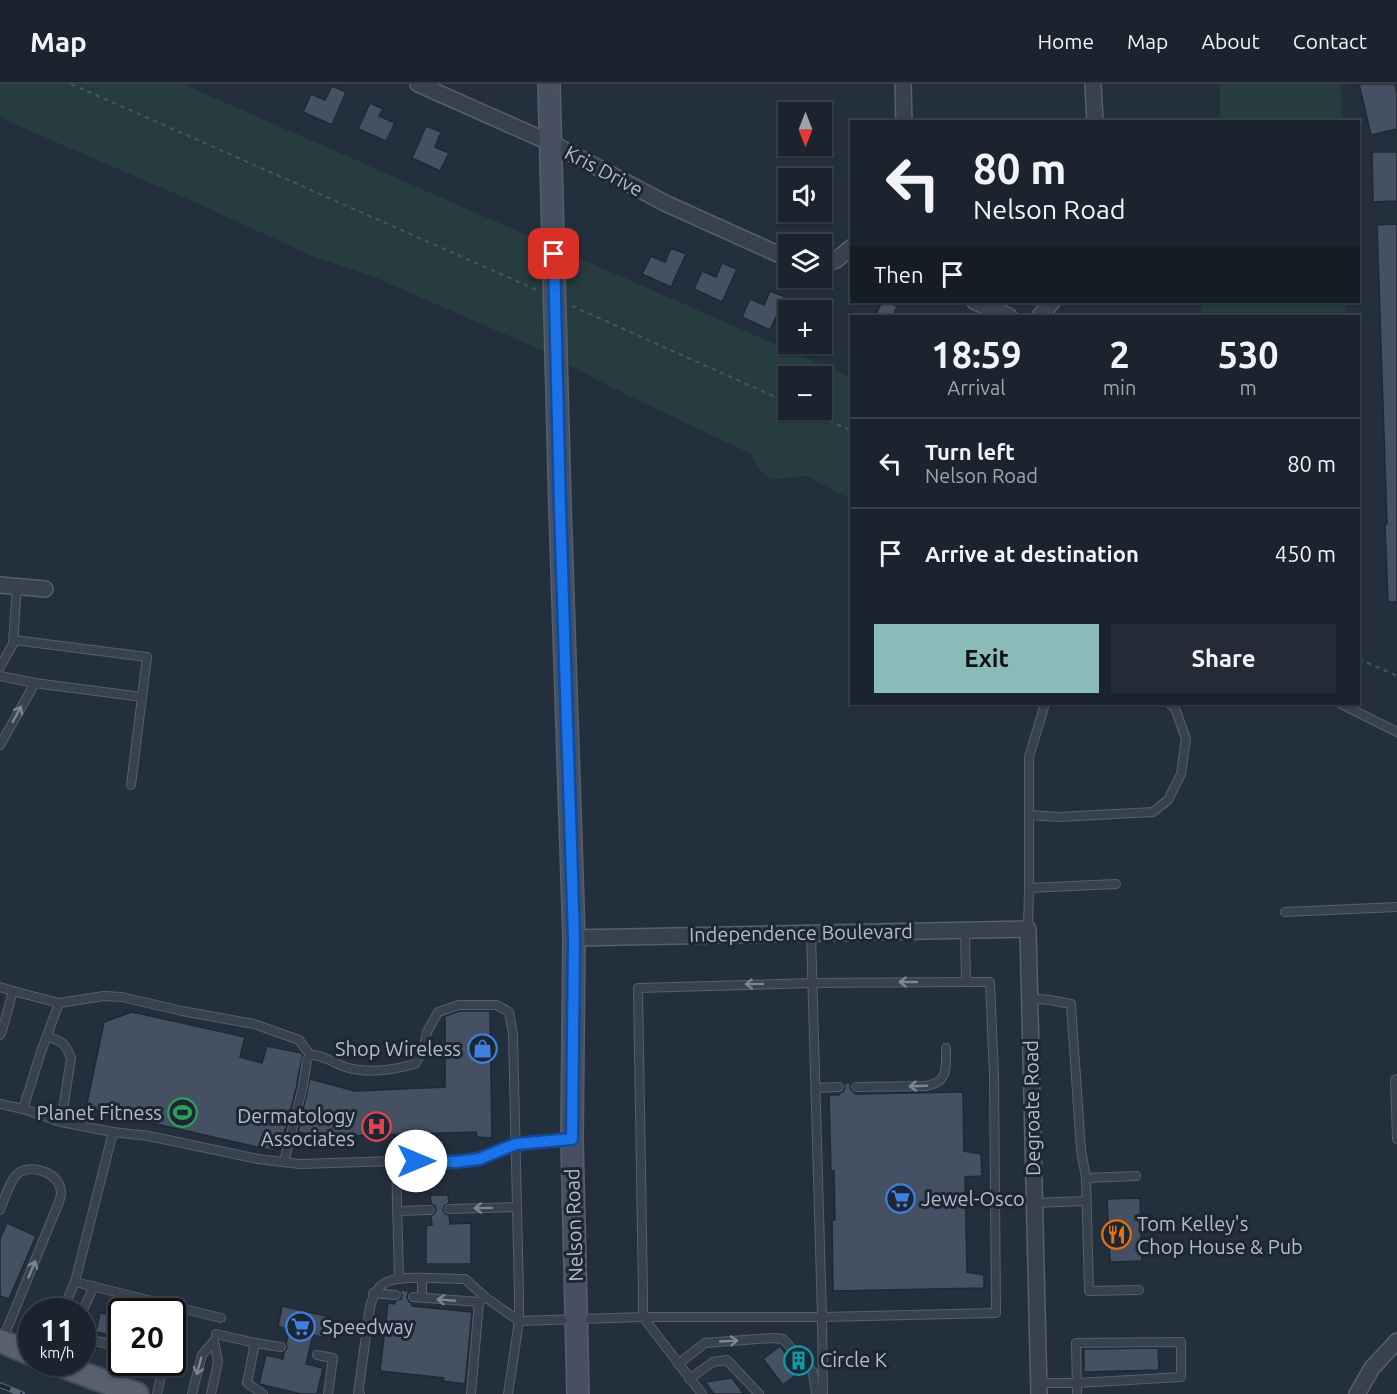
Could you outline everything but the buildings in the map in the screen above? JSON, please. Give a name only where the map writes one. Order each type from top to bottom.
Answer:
[{"type":"main road","points":[[1,1342],[18,1349]]},
{"type":"main road","points":[[89,1376],[137,1394]]},
{"type":"street","name":"Kris Drive","points":[[418,84],[551,143],[667,204],[778,254]]},
{"type":"street","name":"Nelson Road","points":[[549,84],[574,938],[572,1139],[578,1394]]},
{"type":"street","points":[[903,84],[904,120]]},
{"type":"street","points":[[1094,84],[1095,120]]},
{"type":"street","points":[[832,261],[850,249]]},
{"type":"street","points":[[977,303],[1007,315]]},
{"type":"street","points":[[1041,315],[1051,303]]},
{"type":"street","points":[[0,585],[45,590]]},
{"type":"street","name":"Independence Boulevard","points":[[574,938],[1028,929]]},
{"type":"street","name":"Degroate Road","points":[[1028,929],[1039,1388]]},
{"type":"street","points":[[1357,1394],[1372,1368],[1397,1341]]},
{"type":"lane","points":[[0,668],[14,640],[17,586]]},
{"type":"lane","points":[[14,640],[147,657],[131,785]]},
{"type":"lane","points":[[0,676],[35,683],[142,697]]},
{"type":"lane","points":[[0,745],[35,683]]},
{"type":"lane","points":[[1028,929],[1029,758],[1045,705]]},
{"type":"lane","points":[[1029,815],[1059,817],[1153,812],[1168,800],[1181,774],[1186,739],[1175,708],[1171,705]]},
{"type":"lane","points":[[1343,705],[1397,732]]},
{"type":"lane","points":[[1029,888],[1116,884]]},
{"type":"lane","points":[[1285,912],[1397,908]]},
{"type":"lane","points":[[965,930],[966,982]]},
{"type":"lane","points":[[811,933],[824,1394]]},
{"type":"lane","points":[[358,1394],[370,1307],[374,1293],[387,1281],[422,1278],[465,1279],[482,1300],[519,1321],[642,1317],[822,1317],[996,1313],[994,1076],[990,982],[638,987],[644,1295],[642,1317],[702,1394]]},
{"type":"lane","points":[[0,987],[59,1003],[105,996],[122,997],[254,1024],[299,1041],[310,1055]]},
{"type":"lane","points":[[0,1035],[14,991]]},
{"type":"lane","points":[[1029,998],[1071,1004],[1081,1150],[1086,1178],[1089,1291],[1139,1290]]},
{"type":"lane","points":[[23,1109],[59,1003]]},
{"type":"lane","points":[[310,1055],[316,1054],[343,1066],[362,1071],[394,1070],[415,1064],[423,1051],[427,1032],[438,1012],[459,1005],[497,1005],[509,1012],[513,1035],[519,1321],[508,1394]]},
{"type":"lane","points":[[47,1036],[61,1041],[68,1049],[71,1058],[61,1122]]},
{"type":"lane","points":[[856,1087],[935,1084],[942,1080],[945,1073],[946,1048]]},
{"type":"lane","points":[[284,1162],[310,1055]]},
{"type":"lane","points":[[1397,1080],[1395,1080],[1397,1139]]},
{"type":"lane","points":[[816,1088],[839,1087]]},
{"type":"lane","points":[[0,1104],[61,1122],[148,1136],[258,1159],[300,1164],[455,1162],[479,1159],[516,1144],[572,1139]]},
{"type":"lane","points":[[68,1298],[75,1282],[113,1132]]},
{"type":"lane","points":[[396,1161],[399,1280]]},
{"type":"lane","points":[[0,1210],[14,1177],[21,1171],[36,1168],[46,1172],[57,1181],[62,1192],[1,1342]]},
{"type":"lane","points":[[1086,1178],[1136,1176]]},
{"type":"lane","points":[[1034,1203],[1086,1201]]},
{"type":"lane","points":[[449,1209],[517,1207]]},
{"type":"lane","points":[[397,1211],[430,1210]]},
{"type":"lane","points":[[422,1278],[422,1298]]},
{"type":"lane","points":[[75,1282],[140,1298]]},
{"type":"lane","points":[[88,1298],[94,1286]]},
{"type":"lane","points":[[374,1293],[396,1295]]},
{"type":"lane","points":[[413,1297],[482,1300]]},
{"type":"lane","points":[[471,1394],[482,1300]]},
{"type":"lane","points":[[186,1310],[221,1318]]},
{"type":"lane","points":[[216,1334],[281,1347]]},
{"type":"lane","points":[[678,1364],[705,1343],[783,1339],[813,1372],[816,1394]]},
{"type":"lane","points":[[192,1394],[202,1355],[214,1341],[218,1362],[211,1394]]},
{"type":"lane","points":[[1039,1388],[1077,1383],[1181,1377],[1181,1342],[1076,1343],[1077,1383],[1077,1394]]},
{"type":"lane","points":[[255,1343],[247,1383],[263,1394]]},
{"type":"lane","points":[[316,1355],[333,1358],[328,1394]]},
{"type":"lane","points":[[689,1379],[713,1362],[728,1360],[759,1394]]},
{"type":"lane","points":[[157,1394],[161,1376]]},
{"type":"path","points":[[71,84],[544,293]]},
{"type":"path","points":[[574,306],[778,398]]},
{"type":"path","points":[[827,420],[850,430]]},
{"type":"path","points":[[1360,659],[1397,676]]},
{"type":"green space","points":[[0,84],[183,84],[778,345],[778,354],[797,354],[825,366],[778,366],[778,420],[832,420],[832,369],[850,377],[850,499],[806,476],[776,479],[766,477],[751,454],[623,393],[532,346],[374,277],[312,256],[0,117]]},
{"type":"green space","points":[[1220,84],[1341,84],[1342,120],[1220,120]]},
{"type":"green space","points":[[1204,303],[1346,303],[1346,315],[1199,315]]},
{"type":"railway","points":[[0,1385],[22,1394]]},
{"type":"place","name":"Shop Wireless","points":[[482,1049]]},
{"type":"place","name":"Planet Fitness","points":[[183,1113]]},
{"type":"place","name":"Dermatology Associates","points":[[376,1127]]},
{"type":"place","name":"Jewel-Osco","points":[[900,1199]]},
{"type":"place","name":"Tom Kelley's Chop House & Pub","points":[[1116,1235]]},
{"type":"place","name":"Speedway","points":[[301,1327]]},
{"type":"place","name":"Circle K","points":[[799,1360]]},
{"type":"route","points":[[416,1161],[455,1162],[479,1159],[516,1144],[572,1139],[574,938],[554,254]]}]
